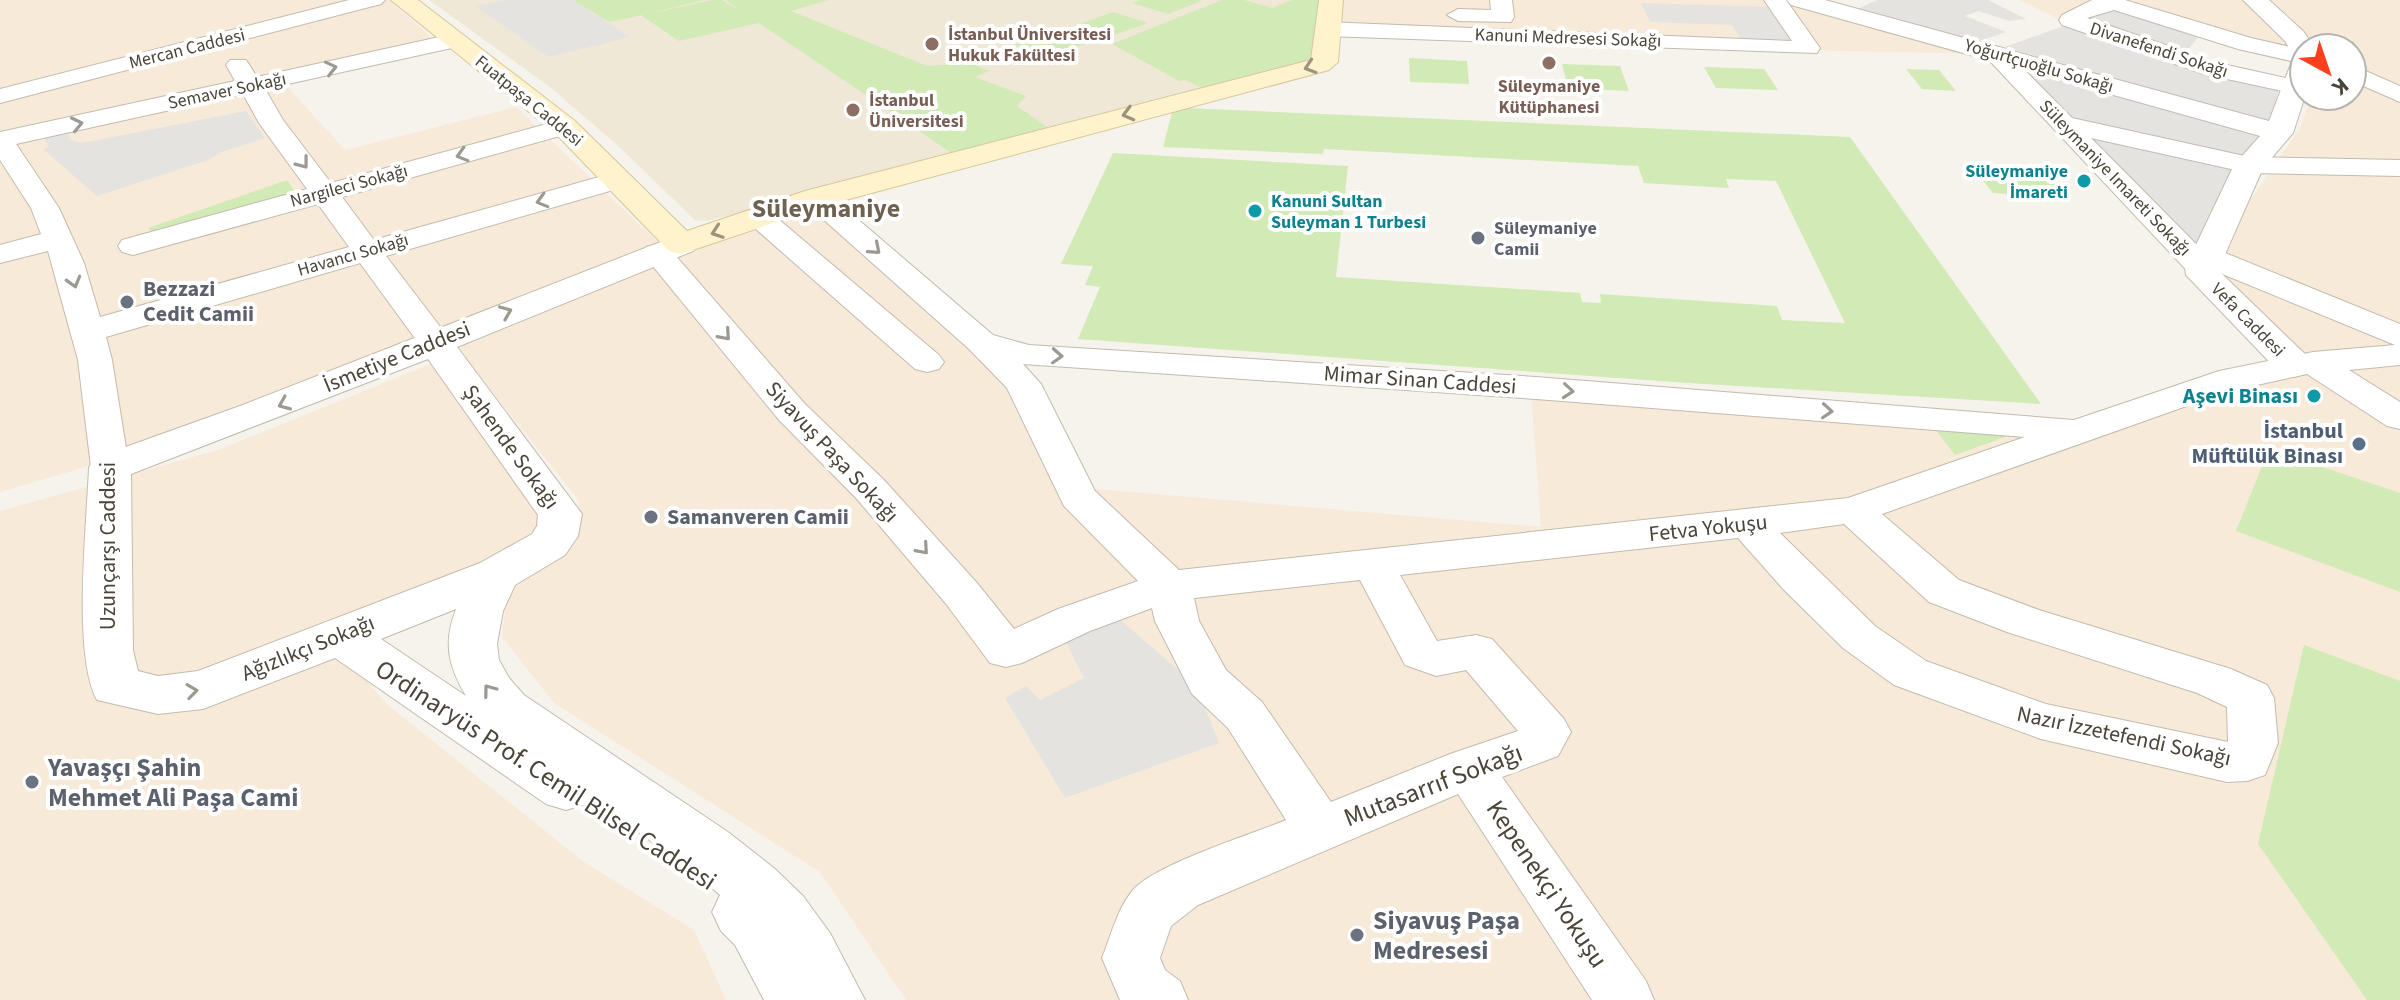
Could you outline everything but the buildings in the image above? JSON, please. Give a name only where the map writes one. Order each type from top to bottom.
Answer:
[{"type":"main road","name":"Fuatpaşa Caddesi","points":[[403,0],[565,127],[617,180],[669,249]]},
{"type":"main road","points":[[669,249],[816,198],[1320,65],[1325,62],[1329,13]]},
{"type":"street","name":"Mercan Caddesi","points":[[0,96],[374,0]]},
{"type":"street","name":"Kanuni Medresesi Sokağı","points":[[1329,13],[1809,48],[1775,0]]},
{"type":"street","name":"Yoğurtçuoğlu Sokağı","points":[[1799,0],[2279,133]]},
{"type":"street","points":[[2255,0],[2290,32]]},
{"type":"street","points":[[2108,2],[2288,59]]},
{"type":"street","name":"Divanefendi Sokağı","points":[[2108,2],[2085,10],[2070,20],[2212,69],[2288,65]]},
{"type":"street","points":[[1329,13],[1502,8]]},
{"type":"street","name":"Semaver Sokağı","points":[[0,140],[453,41]]},
{"type":"street","points":[[198,46],[238,65],[268,118],[434,341]]},
{"type":"street","name":"Süleymaniye Imareti Sokağı","points":[[1995,53],[2060,123],[2204,262]]},
{"type":"street","points":[[2179,106],[2206,84],[2212,69]]},
{"type":"street","points":[[2368,80],[2400,95]]},
{"type":"street","name":"Vefa Caddesi","points":[[2288,106],[2279,133],[2249,165],[2204,262],[2203,275],[2304,363]]},
{"type":"street","points":[[2060,123],[2249,165],[2400,168]]},
{"type":"street","name":"Nargileci Sokağı","points":[[133,246],[565,127]]},
{"type":"street","name":"Uzunçarşı Caddesi","points":[[0,140],[13,185],[45,208],[69,263],[89,331],[110,467],[108,650],[115,686]]},
{"type":"street","name":"Havancı Sokağı","points":[[89,331],[617,180]]},
{"type":"street","name":"Mimar Sinan Caddesi","points":[[816,198],[981,342],[1027,355],[1536,388],[2079,430]]},
{"type":"street","points":[[760,218],[927,362]]},
{"type":"street","points":[[0,254],[57,239]]},
{"type":"street","name":"İsmetiye Caddesi","points":[[110,467],[259,414],[669,249]]},
{"type":"street","name":"Siyavuş Paşa Sokağı","points":[[669,249],[792,412],[870,489],[962,594],[1006,651]]},
{"type":"street","points":[[2204,262],[2400,336]]},
{"type":"street","name":"Şahende Sokağı","points":[[434,341],[560,514],[562,525],[556,537],[487,592]]},
{"type":"street","points":[[981,342],[1023,384],[1078,497],[1169,586],[1177,621],[1209,682],[1245,715],[1320,829]]},
{"type":"street","name":"Fetva Yokuşu","points":[[1006,651],[1074,620],[1169,586],[1853,510],[2219,382],[2304,363],[2400,355]]},
{"type":"street","points":[[2304,363],[2400,418]]},
{"type":"street","name":"Nazır İzzetefendi Sokağı","points":[[1748,524],[1798,579],[1859,637],[1910,673],[2041,721],[2227,762],[2247,761],[2253,743],[2250,698],[2214,681],[2023,621],[1944,591],[1853,510]]},
{"type":"street","name":"Mutasarrıf Sokağı","points":[[1151,995],[1131,958],[1144,920],[1158,903],[1190,885],[1320,829],[1468,768],[1541,743],[1547,732],[1476,651],[1436,659],[1421,653],[1372,563]]},
{"type":"street","name":"Ağızlıkçı Sokağı","points":[[115,686],[158,695],[203,690],[351,644],[487,592]]},
{"type":"street","name":"Ordinaryüs Prof. Cemil Bilsel Caddesi","points":[[487,592],[471,631],[473,662],[485,688],[505,709],[707,849],[754,887],[781,915],[808,953],[833,1000]]},
{"type":"street","name":"Ordinaryüs Prof. Cemil Bilsel Caddesi","points":[[351,644],[719,888],[757,926],[798,1000]]},
{"type":"street","name":"Kepenekçi Yokuşu","points":[[1468,768],[1625,1000]]},
{"type":"shaded area","points":[[0,0],[389,0],[441,46],[283,82],[345,150],[516,107],[661,245],[333,376],[76,470],[0,492]]},
{"type":"shaded area","name":"İstanbul Üniversitesi","points":[[429,0],[1326,0],[1317,59],[707,221],[695,220],[617,145],[550,87]]},
{"type":"shaded area","points":[[507,0],[573,0],[630,37],[549,57],[475,6]]},
{"type":"shaded area","points":[[1337,0],[1791,0],[1986,54],[1804,50],[1336,30]]},
{"type":"shaded area","points":[[1878,0],[1988,0],[2026,19],[2009,21],[1978,11],[1965,16],[2006,32],[1971,44],[1852,11]]},
{"type":"shaded area","points":[[2020,0],[2247,0],[2287,37],[2288,57],[2116,8],[2069,24]]},
{"type":"shaded area","points":[[2264,0],[2400,0],[2400,1000],[906,1000],[820,872],[554,703],[502,637],[507,594],[573,536],[579,501],[456,346],[824,199],[1014,360],[1083,488],[1541,527],[1531,394],[2050,434],[2276,360],[2198,277],[2300,128],[2306,112],[2368,112],[2368,32],[2301,32],[2290,16]]},
{"type":"shaded area","points":[[1641,3],[1770,7],[1796,46],[1744,44],[1732,25],[1650,22]]},
{"type":"shaded area","points":[[2115,8],[2201,34],[2184,54],[2279,82],[2274,126],[1996,50]]},
{"type":"shaded area","points":[[2011,61],[2261,131],[2199,250]]},
{"type":"shaded area","points":[[246,111],[265,138],[97,196],[43,149],[49,147],[43,137],[67,132],[71,140],[82,143]]},
{"type":"shaded area","points":[[438,361],[551,526],[336,647],[388,705],[584,862],[694,930],[726,1000],[0,1000],[0,511],[218,450]]},
{"type":"shaded area","points":[[1112,613],[1196,685],[1219,743],[1065,798],[1005,698],[1026,686],[1040,700],[1084,678],[1060,631]]},
{"type":"green space","points":[[573,0],[704,0],[643,15],[712,0],[722,0],[739,10],[726,0],[828,0],[791,11],[927,66],[969,63],[989,71],[975,77],[1026,96],[1017,106],[1050,129],[956,156],[759,23],[679,41],[642,15],[609,22]]},
{"type":"green space","points":[[1140,0],[1202,1],[1168,14],[1132,3]]},
{"type":"green space","points":[[1222,0],[1244,0],[1272,8],[1292,0],[1326,0],[1317,59],[1203,89],[1186,80],[1179,81],[1112,44]]},
{"type":"green space","points":[[1113,12],[1148,23],[1111,36],[1077,25]]},
{"type":"green space","points":[[1061,30],[1091,42],[1058,53],[1014,45]]},
{"type":"green space","points":[[1409,58],[1467,61],[1469,84],[1410,82]]},
{"type":"green space","points":[[1562,64],[1620,66],[1629,91],[1568,88]]},
{"type":"green space","points":[[1704,67],[1764,69],[1778,90],[1716,88]]},
{"type":"green space","points":[[1906,69],[1939,70],[1956,91],[1922,89]]},
{"type":"green space","points":[[1187,108],[1850,137],[2041,404],[1688,383],[1078,339],[1100,287],[1085,285],[1093,266],[1061,264],[1113,153],[1348,166],[1336,277],[1580,293],[1582,302],[1601,303],[1600,294],[1777,306],[1782,320],[1845,323],[1776,181],[1726,179],[1729,188],[1644,183],[1638,166],[1324,149],[1323,154],[1163,147],[1172,112]]},
{"type":"green space","points":[[1971,166],[2045,170],[2069,197],[1993,193]]},
{"type":"green space","points":[[287,180],[299,197],[155,235],[148,228]]},
{"type":"green space","points":[[1932,425],[2011,435],[1955,455]]},
{"type":"green space","points":[[2269,449],[2400,493],[2400,592],[2236,531]]},
{"type":"green space","points":[[2304,645],[2400,681],[2400,1000],[2367,1000],[2258,844]]},
{"type":"place","name":"İstanbul Üniversitesi Hukuk Fakültesi","points":[[932,44]]},
{"type":"place","name":"Süleymaniye Kütüphanesi","points":[[1549,63]]},
{"type":"place","name":"İstanbul Üniversitesi","points":[[853,110]]},
{"type":"place","name":"Süleymaniye İmareti","points":[[2084,181]]},
{"type":"place","name":"Kanuni Sultan Suleyman 1 Turbesi","points":[[1255,211]]},
{"type":"place","name":"Süleymaniye Camii","points":[[1478,238]]},
{"type":"place","name":"Bezzazi Cedit Camii","points":[[127,302]]},
{"type":"place","name":"Aşevi Binası","points":[[2314,396]]},
{"type":"place","name":"İstanbul Müftülük Binası","points":[[2359,444]]},
{"type":"place","name":"Samanveren Camii","points":[[651,517]]},
{"type":"place","name":"Yavaşçı Şahin Mehmet Ali Paşa Cami","points":[[32,782]]},
{"type":"place","name":"Siyavuş Paşa Medresesi","points":[[1357,935]]},
{"type":"district","name":"Süleymaniye","points":[[826,208]]}]
